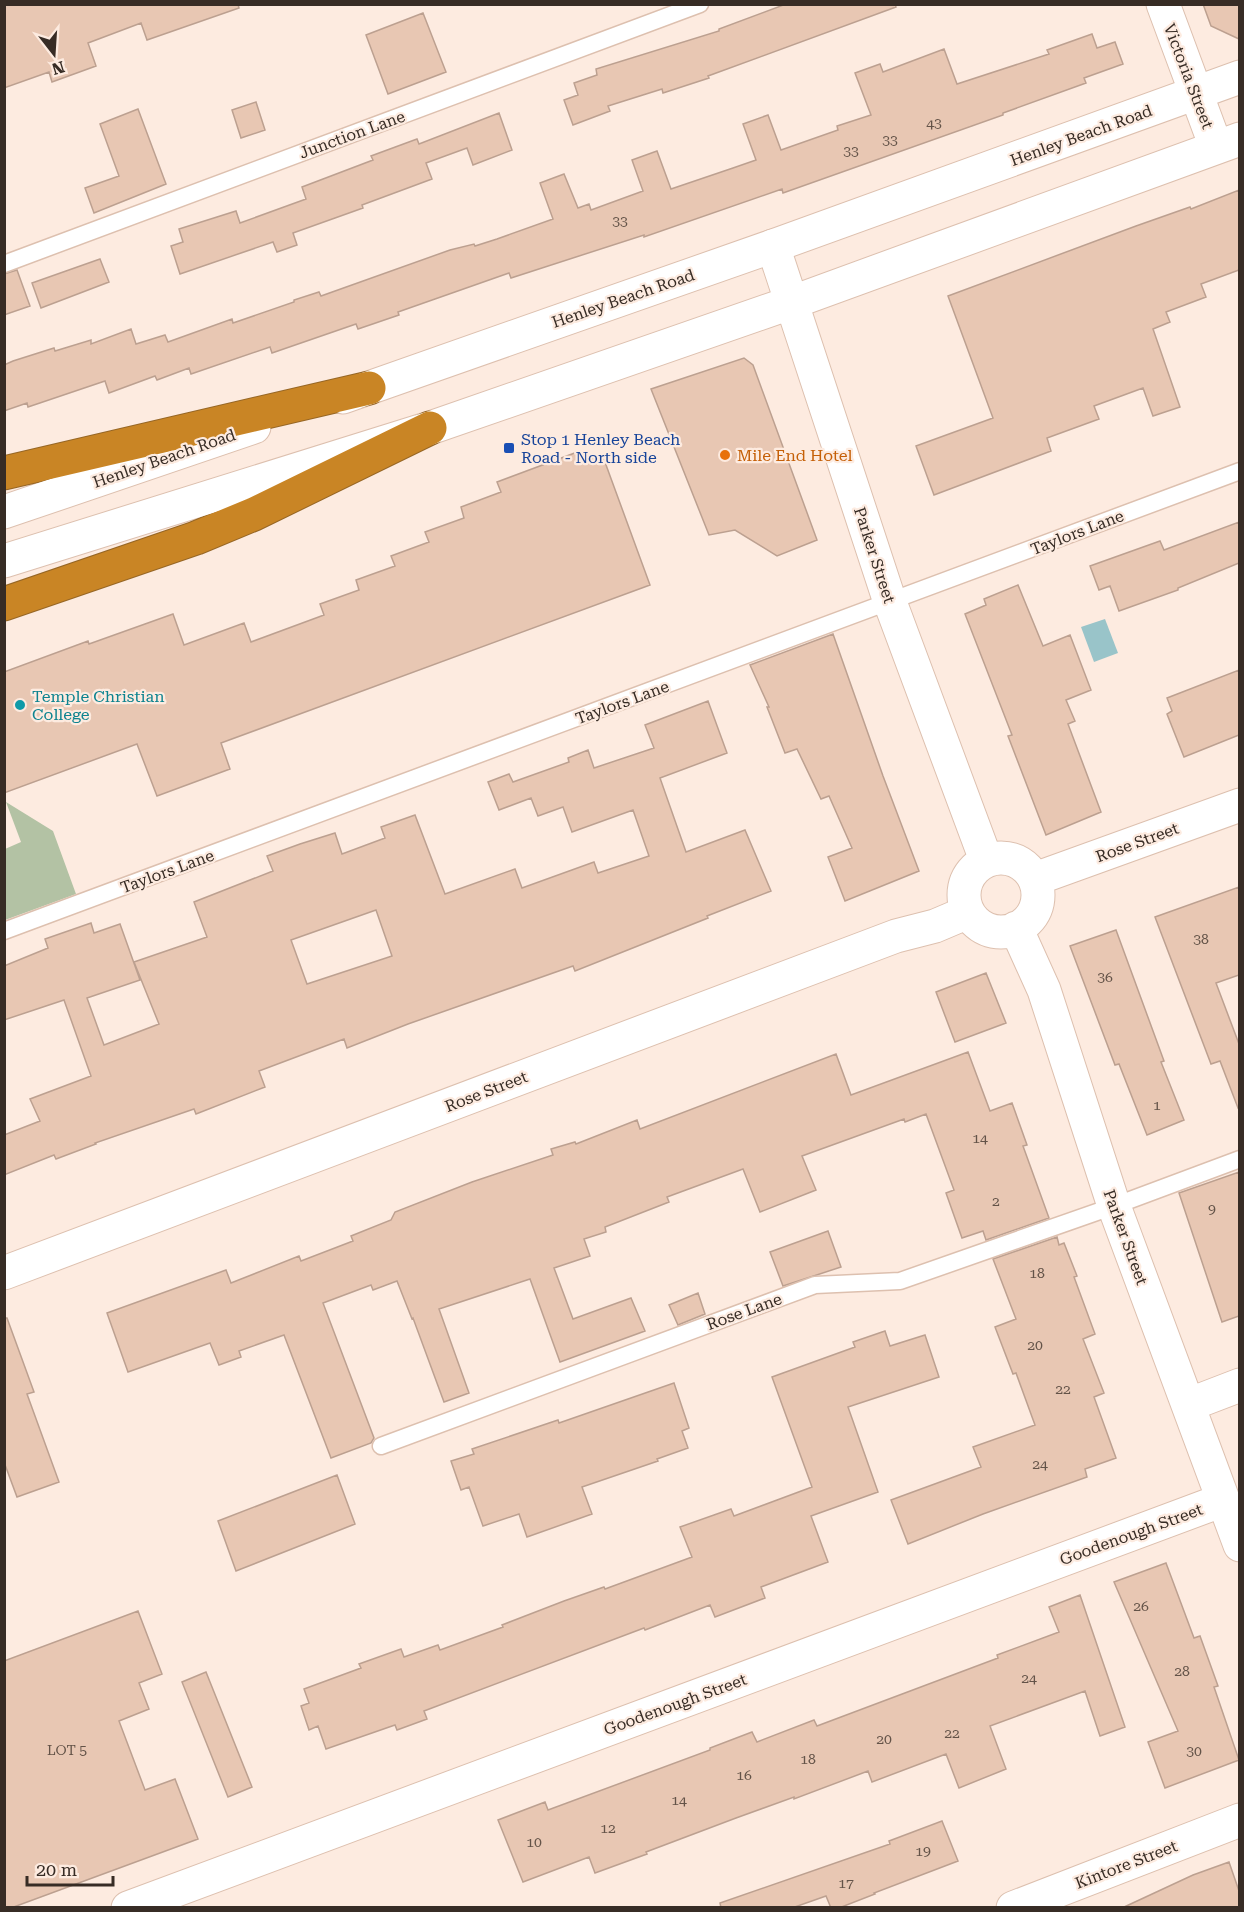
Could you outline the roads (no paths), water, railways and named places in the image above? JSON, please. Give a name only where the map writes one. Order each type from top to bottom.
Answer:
[{"type":"highway","points":[[4,473],[369,388]]},
{"type":"highway","points":[[4,604],[196,538],[254,514],[430,428]]},
{"type":"street","name":"Victoria Street","points":[[1163,4],[1196,93],[1228,143]]},
{"type":"street","name":"Henley Beach Road","points":[[4,512],[369,388],[773,246],[1239,76]]},
{"type":"street","points":[[4,561],[430,428],[793,302],[1228,143]]},
{"type":"street","name":"Parker Street","points":[[773,246],[890,602],[986,860]]},
{"type":"street","name":"Rose Street","points":[[1035,879],[1239,805]]},
{"type":"street","points":[[1000,858],[1019,862],[1035,879],[1038,893],[1035,910],[1016,928],[993,931],[976,923],[968,912],[964,901],[965,885],[971,872],[986,860],[1000,858]]},
{"type":"street","name":"Rose Street","points":[[4,1273],[896,936],[935,926],[968,912]]},
{"type":"street","name":"Parker Street","points":[[1016,928],[1044,990],[1114,1206],[1239,1545]]},
{"type":"street","points":[[1188,1405],[1239,1386]]},
{"type":"street","name":"Goodenough Street","points":[[128,1908],[1223,1500]]},
{"type":"street","name":"Kintore Street","points":[[1012,1908],[1239,1820]]},
{"type":"lane","name":"Junction Lane","points":[[4,264],[700,4]]},
{"type":"lane","name":"Taylors Lane","points":[[4,931],[1239,471]]},
{"type":"lane","name":"Rose Lane","points":[[381,1446],[815,1285],[900,1281],[1114,1206],[1239,1159]]},
{"type":"water","points":[[1105,619],[1118,653],[1094,662],[1081,627]]},
{"type":"place","name":"Stop 1 Henley Beach Road - North side","points":[[509,448]]},
{"type":"place","name":"Mile End Hotel","points":[[725,455]]},
{"type":"place","name":"Temple Christian College","points":[[20,705]]}]
